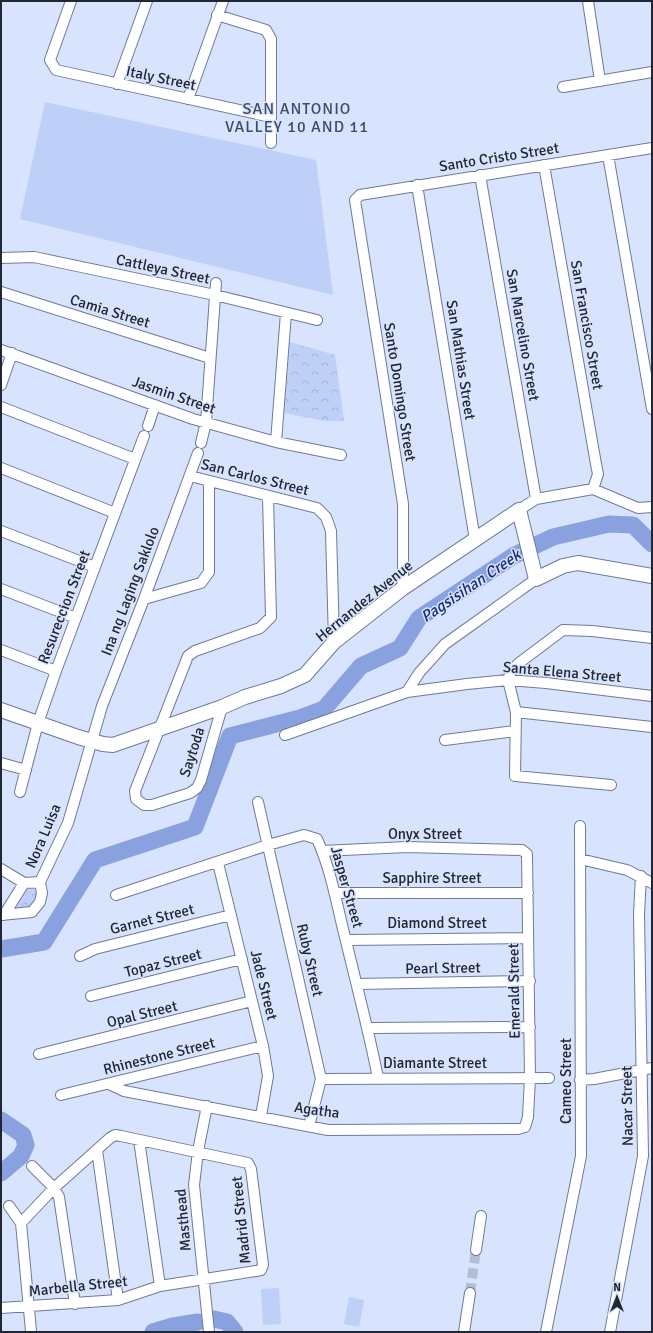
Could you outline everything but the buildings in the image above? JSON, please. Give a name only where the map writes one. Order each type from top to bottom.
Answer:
[{"type":"street","name":"Italy Street","points":[[71,1],[50,60],[56,70],[271,117]]},
{"type":"street","points":[[117,84],[147,1]]},
{"type":"street","points":[[188,99],[223,1]]},
{"type":"street","points":[[588,1],[600,81]]},
{"type":"street","points":[[218,15],[266,30],[271,39],[271,143]]},
{"type":"street","points":[[563,87],[652,72]]},
{"type":"street","name":"Santo Cristo Street","points":[[355,202],[360,196],[418,185],[652,148]]},
{"type":"street","points":[[608,155],[652,409]]},
{"type":"street","name":"San Francisco Street","points":[[544,165],[598,474],[593,489]]},
{"type":"street","name":"San Marcelino Street","points":[[480,175],[536,499]]},
{"type":"street","name":"San Mathias Street","points":[[418,185],[475,540]]},
{"type":"street","name":"Santo Domingo Street","points":[[355,202],[403,504],[403,588]]},
{"type":"street","name":"Cattleya Street","points":[[1,258],[34,257],[215,295],[317,320]]},
{"type":"street","points":[[201,442],[206,422],[216,282]]},
{"type":"street","name":"Camia Street","points":[[1,292],[210,358]]},
{"type":"street","points":[[276,442],[286,313]]},
{"type":"street","name":"Jasmin Street","points":[[1,350],[206,422],[276,442],[341,455]]},
{"type":"street","points":[[1,385],[12,353]]},
{"type":"street","points":[[148,426],[155,405]]},
{"type":"street","points":[[1,407],[135,459]]},
{"type":"street","name":"Resureccion Street","points":[[20,792],[38,723],[56,670],[144,436]]},
{"type":"street","name":"Ina ng Laging Saklolo","points":[[91,740],[102,706],[144,599],[198,453]]},
{"type":"street","points":[[1,468],[115,513]]},
{"type":"street","name":"San Carlos Street","points":[[190,476],[317,508],[326,517],[331,531],[334,642]]},
{"type":"street","points":[[144,599],[201,583],[209,572],[209,481]]},
{"type":"street","points":[[593,489],[638,508],[652,508]]},
{"type":"street","name":"Hernandez Avenue","points":[[1,710],[103,744],[113,745],[222,707],[245,697],[281,686],[305,675],[334,642],[403,588],[536,499],[593,489]]},
{"type":"street","points":[[159,729],[188,656],[194,651],[260,628],[271,617],[268,496]]},
{"type":"street","points":[[519,510],[536,579]]},
{"type":"street","points":[[1,531],[95,567]]},
{"type":"street","points":[[407,692],[419,673],[445,644],[536,579],[562,566],[578,563],[652,576]]},
{"type":"street","points":[[1,589],[76,618]]},
{"type":"street","points":[[611,785],[515,776],[516,712],[508,680],[511,671],[519,663],[563,630],[592,631],[652,638]]},
{"type":"street","points":[[1,650],[56,670]]},
{"type":"street","name":"Santa Elena Street","points":[[285,735],[407,692],[508,680],[546,683],[652,696]]},
{"type":"street","name":"Saytoda","points":[[159,729],[135,791],[136,799],[144,805],[152,805],[190,793],[196,788],[201,780],[222,707]]},
{"type":"street","points":[[516,712],[652,727]]},
{"type":"street","points":[[445,740],[515,731]]},
{"type":"street","name":"Nora Luisa","points":[[3,915],[32,912],[37,908],[42,893],[40,882],[68,823],[91,740]]},
{"type":"street","points":[[1,763],[26,770]]},
{"type":"street","name":"Ruby Street","points":[[258,802],[321,1078],[310,1126]]},
{"type":"street","name":"Cameo Street","points":[[546,1332],[581,1156],[580,826]]},
{"type":"street","name":"Jasper Street","points":[[116,894],[268,845],[304,835],[317,839],[336,893],[346,940],[369,1028],[378,1078]]},
{"type":"street","name":"Onyx Street","points":[[322,851],[407,847],[522,850],[527,854]]},
{"type":"street","name":"Emerald Street","points":[[524,1127],[528,1117],[530,1078],[530,981],[527,854]]},
{"type":"street","points":[[580,859],[608,864],[641,876],[652,883]]},
{"type":"street","name":"Jade Street","points":[[218,862],[263,1046],[268,1076],[261,1116]]},
{"type":"street","points":[[1,870],[24,883],[40,882]]},
{"type":"street","name":"Nacar Street","points":[[610,1332],[643,1156],[647,1069],[640,914],[641,876]]},
{"type":"street","points":[[3,915],[24,883]]},
{"type":"street","name":"Sapphire Street","points":[[336,893],[528,893]]},
{"type":"street","name":"Garnet Street","points":[[80,956],[95,949],[232,915]]},
{"type":"street","name":"Diamond Street","points":[[346,940],[528,938]]},
{"type":"street","name":"Topaz Street","points":[[90,996],[242,959]]},
{"type":"street","name":"Pearl Street","points":[[357,984],[530,981]]},
{"type":"street","name":"Opal Street","points":[[39,1054],[252,1001]]},
{"type":"street","points":[[369,1028],[530,1027]]},
{"type":"street","name":"Rhinestone Street","points":[[61,1095],[263,1046]]},
{"type":"street","points":[[580,1080],[594,1079],[647,1069]]},
{"type":"street","name":"Diamante Street","points":[[321,1078],[550,1078]]},
{"type":"street","name":"Agatha","points":[[109,1084],[124,1091],[328,1130],[518,1129],[524,1127]]},
{"type":"street","name":"Masthead","points":[[206,1106],[194,1185],[209,1332]]},
{"type":"street","points":[[21,1223],[54,1188],[115,1135],[198,1151]]},
{"type":"street","points":[[139,1140],[160,1286]]},
{"type":"street","points":[[97,1150],[118,1300]]},
{"type":"street","name":"Madrid Street","points":[[198,1151],[248,1163],[251,1169],[263,1265],[261,1270],[204,1278]]},
{"type":"street","points":[[32,1166],[54,1188],[60,1197],[75,1304]]},
{"type":"street","points":[[9,1206],[21,1223],[31,1331]]},
{"type":"street","points":[[476,1250],[481,1216]]},
{"type":"street","name":"Marbella Street","points":[[1,1308],[118,1300],[160,1286],[204,1278]]},
{"type":"street","points":[[464,1332],[470,1293]]},
{"type":"green space","points":[[45,102],[316,160],[333,295],[20,219]]},
{"type":"green space","points":[[290,342],[335,355],[344,421],[325,421],[284,413]]},
{"type":"green space","points":[[33,887],[40,892],[36,902],[27,909],[12,911],[24,889]]},
{"type":"green space","points":[[279,1288],[281,1324],[263,1325],[261,1289]]},
{"type":"green space","points":[[349,1297],[364,1300],[359,1327],[344,1324]]},
{"type":"waterway","name":"Pagsisihan Creek","points":[[1,949],[44,942],[95,860],[195,827],[230,736],[300,718],[324,709],[361,666],[400,648],[419,618],[513,556],[553,537],[609,524],[633,525],[652,544]]},
{"type":"waterway","name":"Pagsisihan Creek","points":[[1,1120],[23,1135],[26,1145],[21,1156],[1,1173]]},
{"type":"waterway","name":"Pagsisihan Creek","points":[[214,1319],[227,1322],[235,1332]]},
{"type":"waterway","name":"Pagsisihan Creek","points":[[153,1332],[173,1326],[198,1322]]},
{"type":"tunnel","points":[[470,1293],[476,1250]]},
{"type":"district","name":"SAN ANTONIO VALLEY 10 AND 11","points":[[297,118]]}]
